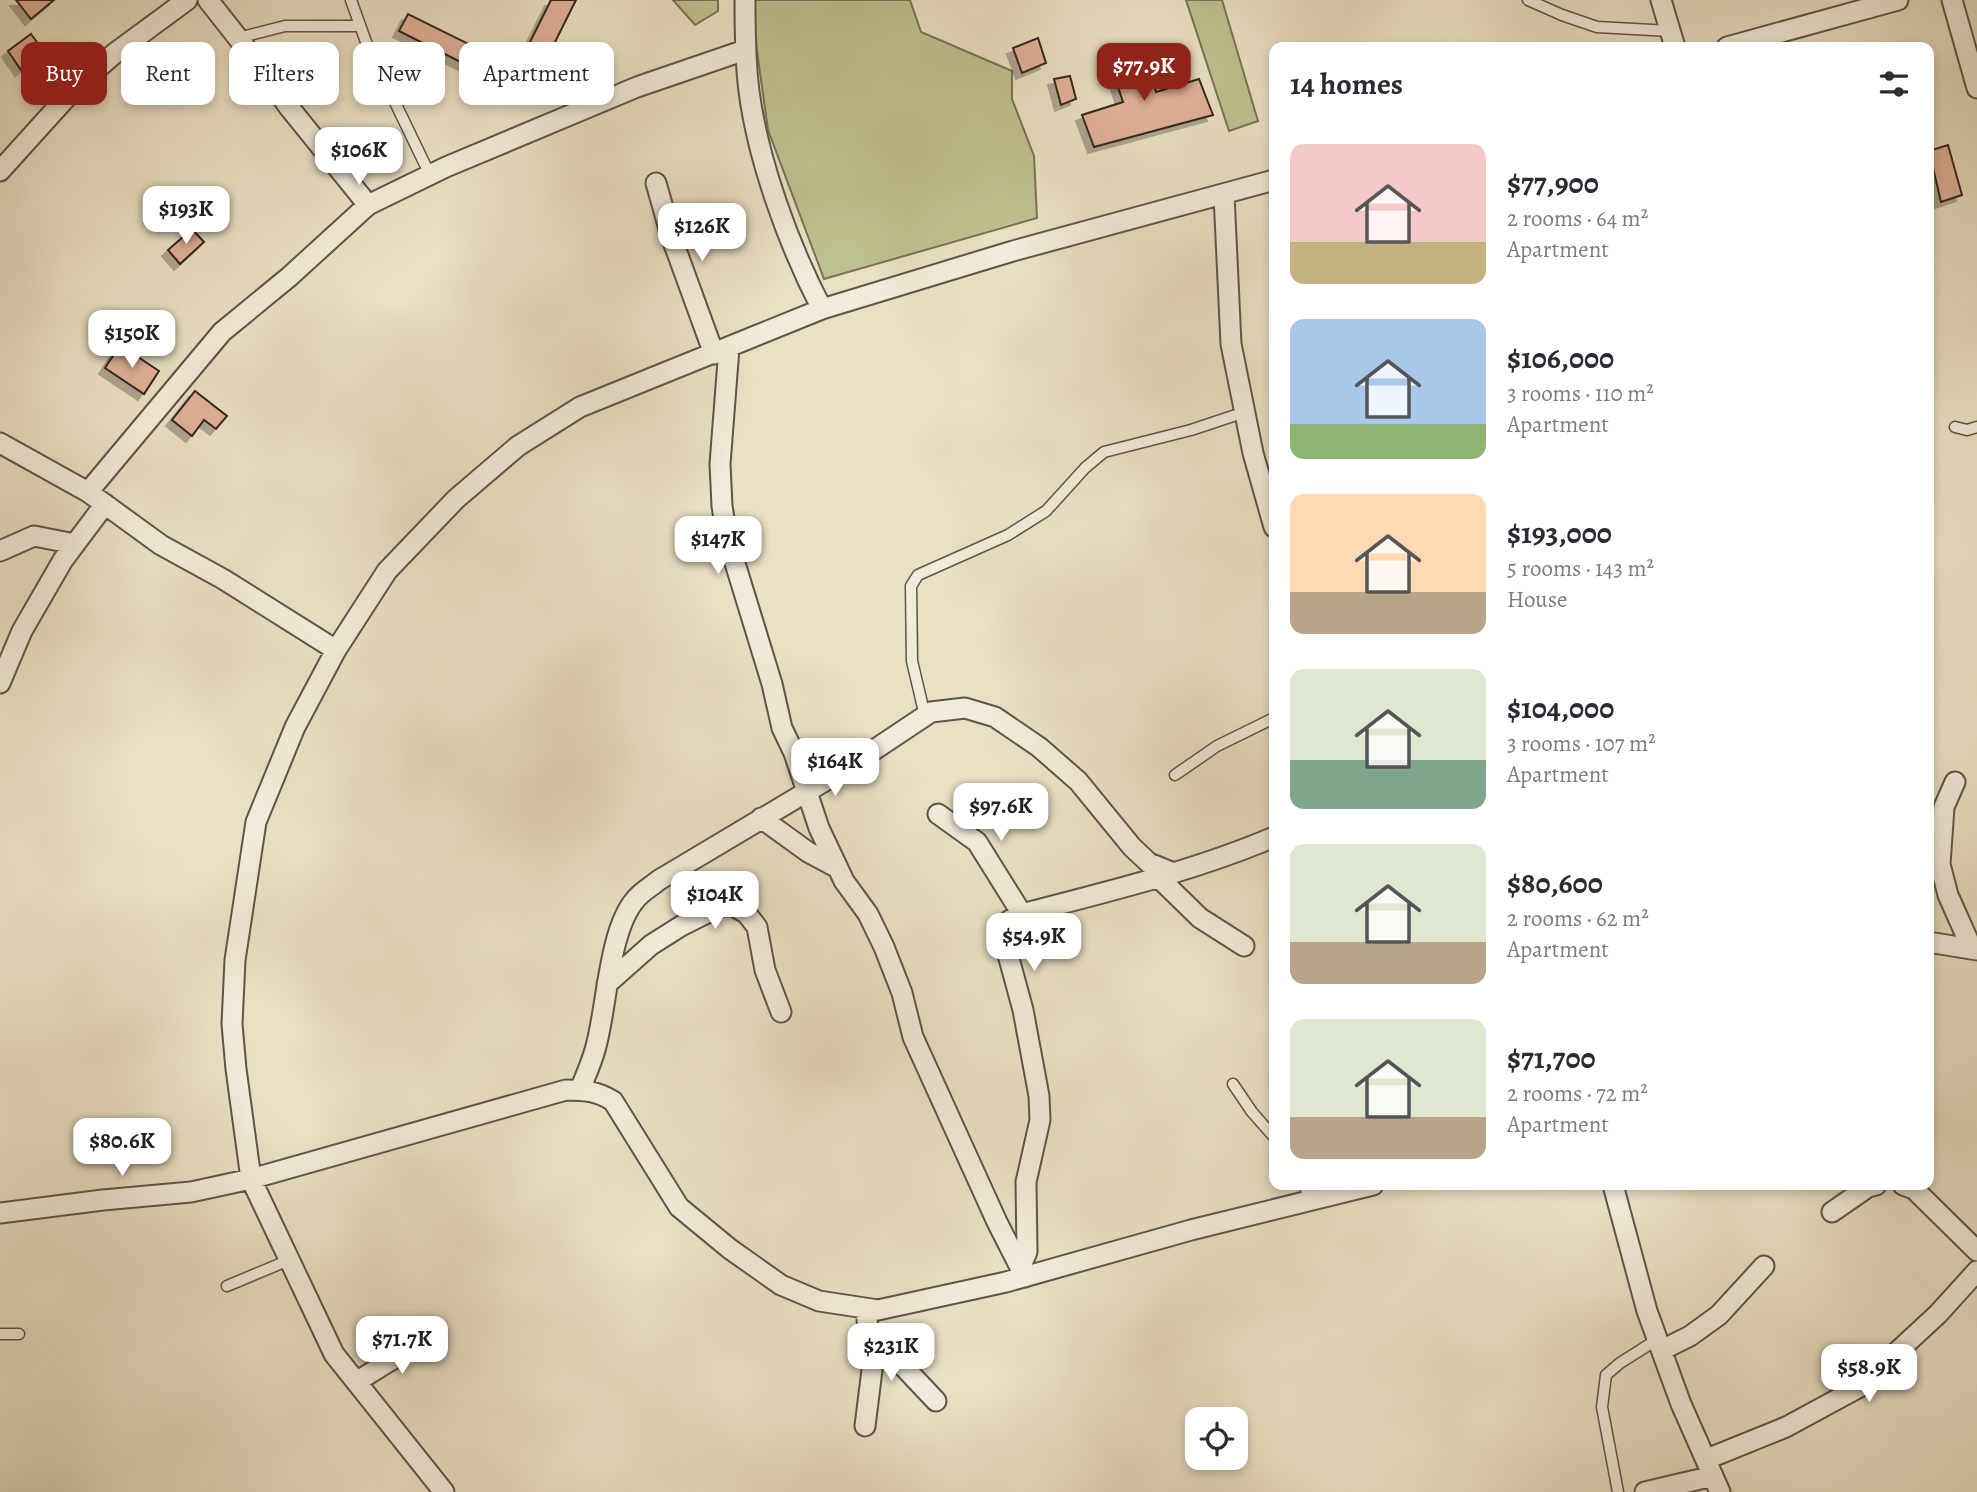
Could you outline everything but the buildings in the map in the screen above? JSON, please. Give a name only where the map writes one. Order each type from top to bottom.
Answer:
[{"type":"street","points":[[0,171],[75,88],[115,53],[187,0]]},
{"type":"street","points":[[208,0],[288,106],[368,205]]},
{"type":"street","points":[[745,0],[745,50],[749,92],[763,153],[784,226],[822,309]]},
{"type":"street","points":[[1661,0],[1673,39]]},
{"type":"street","points":[[1745,42],[1898,0]]},
{"type":"street","points":[[1952,0],[1971,44],[1977,88]]},
{"type":"street","points":[[88,492],[222,332],[289,277],[368,205],[430,174],[637,87],[745,50]]},
{"type":"street","points":[[444,1492],[334,1354],[251,1179],[232,1024],[235,960],[242,900],[256,822],[295,727],[336,650],[387,571],[456,499],[518,446],[580,407],[822,309],[1013,251],[1269,182]]},
{"type":"street","points":[[656,183],[671,236],[721,351],[720,464],[727,537],[772,684],[782,728],[794,753],[819,828],[844,881],[868,914],[884,947],[902,993],[913,1037],[997,1222],[1023,1272]]},
{"type":"street","points":[[1224,195],[1231,344],[1253,453],[1269,509]]},
{"type":"street","points":[[0,443],[88,492],[161,545],[223,579],[336,650]]},
{"type":"street","points":[[2,674],[22,631],[75,544],[105,504]]},
{"type":"street","points":[[0,551],[34,537],[75,544]]},
{"type":"street","points":[[580,1090],[596,1048],[607,984],[624,919],[634,900],[660,880],[850,766],[931,712],[965,708],[995,717],[1039,747],[1078,781],[1132,847],[1164,874],[1199,918],[1244,946]]},
{"type":"street","points":[[1955,782],[1944,807],[1940,864],[1948,895],[1975,949]]},
{"type":"street","points":[[938,814],[977,842],[1022,914]]},
{"type":"street","points":[[761,818],[808,852],[838,868]]},
{"type":"street","points":[[1023,1272],[1027,1252],[1026,1182],[1040,1121],[1039,1096],[1023,1010],[1004,940],[1004,932],[1010,920],[1022,914],[1164,874],[1269,839]]},
{"type":"street","points":[[607,984],[651,945],[681,926],[721,906],[733,906],[746,912],[757,927],[765,970],[780,1012]]},
{"type":"street","points":[[1934,943],[1975,949]]},
{"type":"street","points":[[0,1213],[191,1192],[251,1179],[566,1090],[599,1092],[612,1101],[679,1207],[730,1249],[781,1285],[819,1301],[878,1310],[1191,1230],[1307,1193],[1332,1190]]},
{"type":"street","points":[[1614,1190],[1647,1311],[1681,1404],[1713,1476]]},
{"type":"street","points":[[1832,1212],[1864,1190]]},
{"type":"street","points":[[1915,1190],[1977,1251]]},
{"type":"street","points":[[1660,1345],[1690,1336],[1719,1315],[1764,1266]]},
{"type":"street","points":[[1645,1492],[1713,1476],[1786,1427],[1858,1388],[1938,1314],[1977,1271]]},
{"type":"street","points":[[865,1426],[872,1370],[866,1308]]},
{"type":"street","points":[[356,1382],[430,1336]]},
{"type":"street","points":[[870,1337],[886,1348],[936,1401]]},
{"type":"lane","points":[[351,0],[366,42],[430,174]]},
{"type":"lane","points":[[1528,0],[1597,27],[1673,39]]},
{"type":"lane","points":[[238,38],[285,26],[360,26]]},
{"type":"lane","points":[[926,716],[918,691],[911,648],[911,586],[918,575],[1008,535],[1046,510],[1085,468],[1104,452],[1191,430],[1245,412]]},
{"type":"lane","points":[[1955,427],[1967,430],[1977,427]]},
{"type":"lane","points":[[1175,775],[1217,746],[1269,720]]},
{"type":"lane","points":[[1233,1084],[1269,1131]]},
{"type":"lane","points":[[228,1286],[289,1260]]},
{"type":"lane","points":[[0,1334],[19,1334]]},
{"type":"lane","points":[[1618,1492],[1602,1407],[1606,1375],[1619,1363],[1660,1345]]},
{"type":"green space","points":[[673,0],[718,0],[718,11],[695,25]]},
{"type":"green space","points":[[750,0],[910,0],[921,32],[1012,71],[1012,99],[1034,156],[1037,218],[824,279],[768,130]]},
{"type":"green space","points":[[1186,0],[1222,0],[1258,121],[1229,131]]}]
